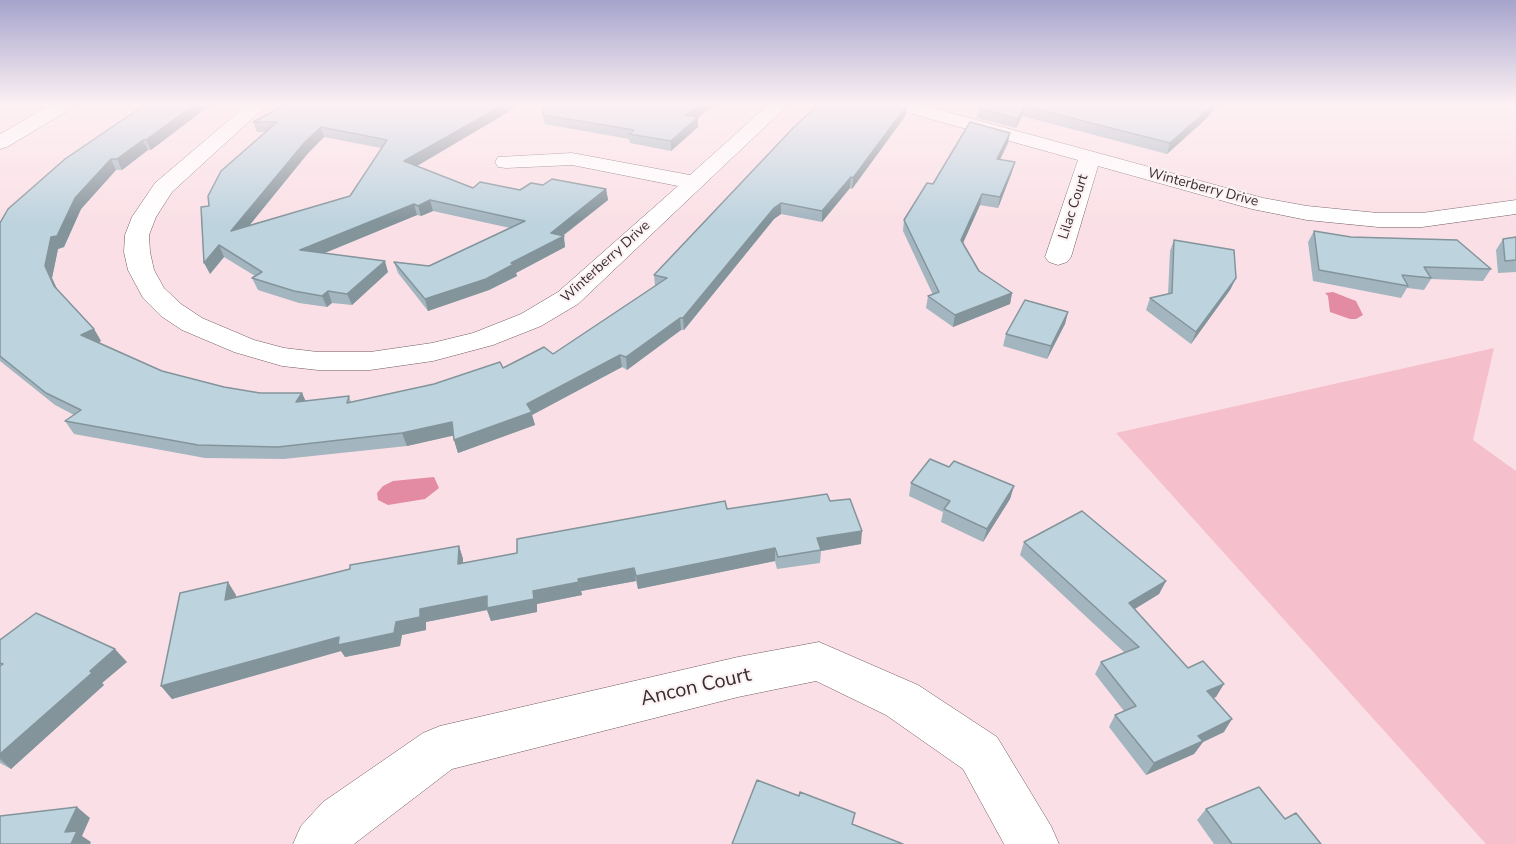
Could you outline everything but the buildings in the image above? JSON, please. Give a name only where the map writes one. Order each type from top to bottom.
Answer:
[{"type":"street","name":"Winterberry Drive","points":[[214,143],[163,188],[144,217],[137,236],[137,252],[141,270],[153,292],[171,310],[192,324],[243,346],[282,357],[318,361],[370,362],[433,352],[483,339],[531,320],[568,298],[736,143]]},
{"type":"street","name":"Winterberry Drive","points":[[1041,143],[1260,204],[1307,213],[1378,220],[1422,220],[1516,207]]},
{"type":"street","name":"Lilac Court","points":[[1058,257],[1090,157]]},
{"type":"street","points":[[506,162],[572,159],[693,182]]},
{"type":"street","name":"Ancon Court","points":[[319,844],[341,820],[440,749],[738,677],[819,661],[902,700],[980,753],[1033,844]]},
{"type":"shaded area","points":[[1333,292],[1356,301],[1363,315],[1350,319],[1330,312],[1328,296],[1325,293]]},
{"type":"shaded area","points":[[1494,348],[1473,440],[1516,471],[1516,844],[1486,844],[1116,433]]},
{"type":"shaded area","points":[[434,477],[439,488],[425,499],[388,505],[378,500],[377,493],[383,486],[393,481]]}]
